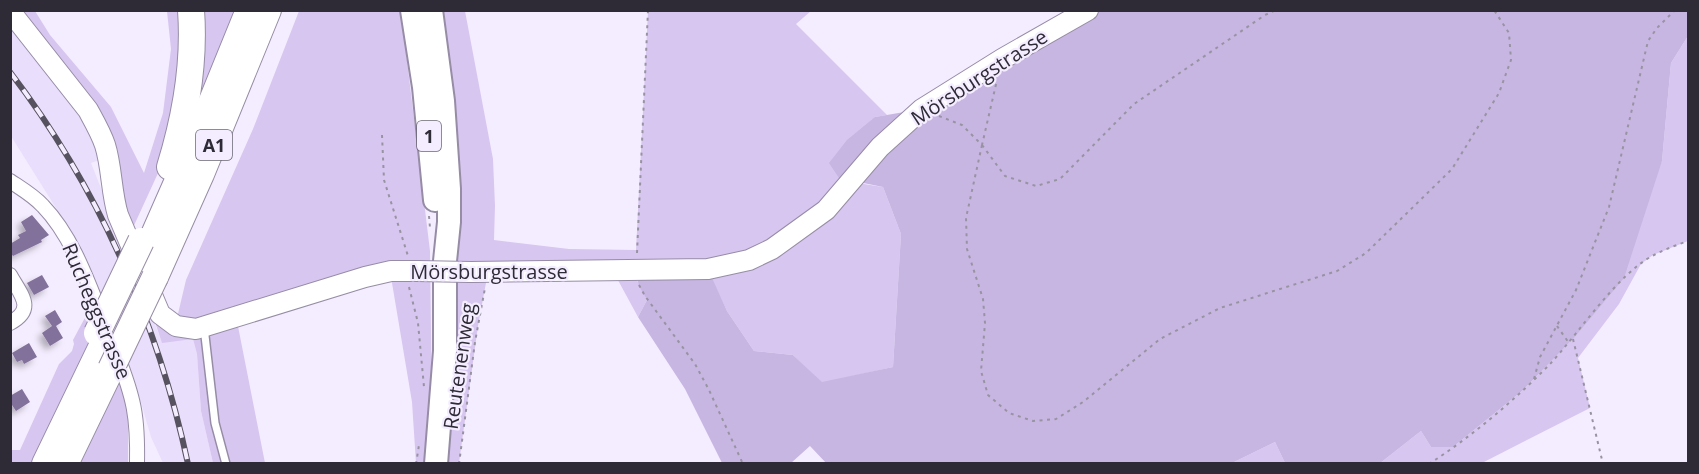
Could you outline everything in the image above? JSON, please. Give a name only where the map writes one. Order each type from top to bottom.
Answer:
[{"type":"highway","points":[[147,257],[184,115],[192,63],[191,10]]},
{"type":"highway","name":"A1","points":[[45,464],[147,257],[249,10]]},
{"type":"highway","name":"A1","points":[[147,257],[206,164],[268,10]]},
{"type":"highway","name":"A1","points":[[65,464],[103,349]]},
{"type":"main road","name":"1","points":[[412,10],[424,87],[437,223],[445,261]]},
{"type":"main road","name":"1","points":[[431,10],[443,101],[450,222],[445,261],[445,351],[436,464]]},
{"type":"street","name":"Mörsburgstrasse","points":[[10,11],[88,110],[108,158],[118,215],[160,314],[169,323],[190,330],[391,271],[413,276],[480,272],[708,269],[749,260],[772,249],[826,210],[880,147],[922,109],[1002,59],[1088,10]]},
{"type":"street","name":"Rucheggstrasse","points":[[10,181],[38,201],[55,220],[70,245],[89,286],[132,393],[137,422],[136,464]]},
{"type":"street","points":[[10,275],[24,300],[25,309],[21,317],[10,322]]},
{"type":"lane","points":[[204,327],[215,423],[226,464]]},
{"type":"path","points":[[648,10],[635,270],[639,286],[645,296],[677,337],[702,376],[743,464]]},
{"type":"path","points":[[922,109],[962,125],[982,145],[1005,176],[1036,186],[1060,179],[1134,104],[1265,15],[1276,10]]},
{"type":"path","points":[[1002,59],[966,218],[968,249],[982,299],[985,323],[981,371],[988,395],[1009,413],[1033,421],[1056,419],[1083,402],[1160,339],[1220,308],[1337,271],[1366,253],[1452,169],[1499,93],[1510,60],[1509,33],[1494,10]]},
{"type":"path","points":[[1534,379],[1540,357],[1576,290],[1610,207],[1648,41],[1675,10]]},
{"type":"path","points":[[382,135],[384,180],[413,276],[424,392]]},
{"type":"path","points":[[429,216],[430,228]]},
{"type":"path","points":[[1429,464],[1479,427],[1534,379],[1573,339],[1623,278],[1653,255],[1689,241]]},
{"type":"path","name":"Reutenenweg","points":[[459,464],[478,326],[480,272]]},
{"type":"path","points":[[1557,326],[1569,343]]},
{"type":"path","points":[[1573,339],[1603,464]]},
{"type":"path","points":[[416,464],[420,442]]},
{"type":"shaded area","points":[[13,11],[35,11],[50,35],[111,107],[144,173],[163,113],[171,49],[167,11],[184,11],[184,61],[159,171],[131,232],[116,165]]},
{"type":"shaded area","points":[[191,11],[235,11],[192,117]]},
{"type":"shaded area","points":[[299,11],[401,11],[430,251],[432,411],[428,463],[416,463],[412,402],[390,271],[236,316],[265,463],[213,463],[201,411],[197,354],[193,339],[162,343],[156,325],[164,306],[177,318],[186,280],[253,129]]},
{"type":"shaded area","points":[[439,11],[465,11],[493,159],[494,240],[569,249],[636,250],[648,11],[811,11],[796,24],[887,115],[875,117],[851,182],[883,187],[901,234],[893,367],[822,383],[793,355],[754,351],[727,311],[707,269],[637,280],[647,300],[638,317],[613,271],[488,272],[459,463],[448,463],[455,370],[457,239]]},
{"type":"shaded area","points":[[1088,11],[1688,11],[1688,36],[1671,63],[1662,161],[1624,278],[1573,339],[1522,391],[1453,447],[1431,447],[1421,431],[1379,464],[1285,463],[1275,442],[1230,464],[827,464],[810,446],[791,463],[722,463],[685,389],[638,317],[647,300],[639,286],[635,270],[708,269],[727,311],[754,351],[793,355],[822,382],[893,367],[901,234],[883,187],[839,178],[829,163],[847,140],[875,117],[922,109]]},
{"type":"shaded area","points":[[11,20],[73,100],[102,159],[91,163],[162,342],[193,339],[197,354],[201,411],[213,463],[163,463],[151,437],[133,375],[102,298],[56,208],[11,136]]},
{"type":"shaded area","points":[[1688,36],[1688,241],[1653,255],[1641,264],[1619,304],[1578,358],[1590,408],[1482,463],[1379,464],[1421,431],[1431,447],[1453,447],[1522,391],[1573,339],[1662,161],[1671,63]]},
{"type":"shaded area","points":[[95,299],[128,382],[128,463],[11,464],[11,450],[20,450],[59,364],[72,351],[73,340]]},
{"type":"shaded area","points":[[1275,442],[1285,463],[1230,464]]},
{"type":"building","points":[[32,215],[49,235],[41,240],[42,242],[13,256],[10,252],[10,244],[20,238],[18,235],[26,231],[21,222]]},
{"type":"building","points":[[42,275],[49,287],[34,295],[27,283]]},
{"type":"building","points":[[55,310],[62,322],[56,326],[63,338],[50,346],[42,333],[52,326],[45,316]]},
{"type":"building","points":[[29,343],[37,357],[24,364],[22,360],[17,362],[12,353]]},
{"type":"building","points":[[22,389],[30,402],[16,411],[10,402],[10,396]]},
{"type":"railway","points":[[10,72],[42,116],[71,162],[121,258],[160,359],[188,464]]}]
